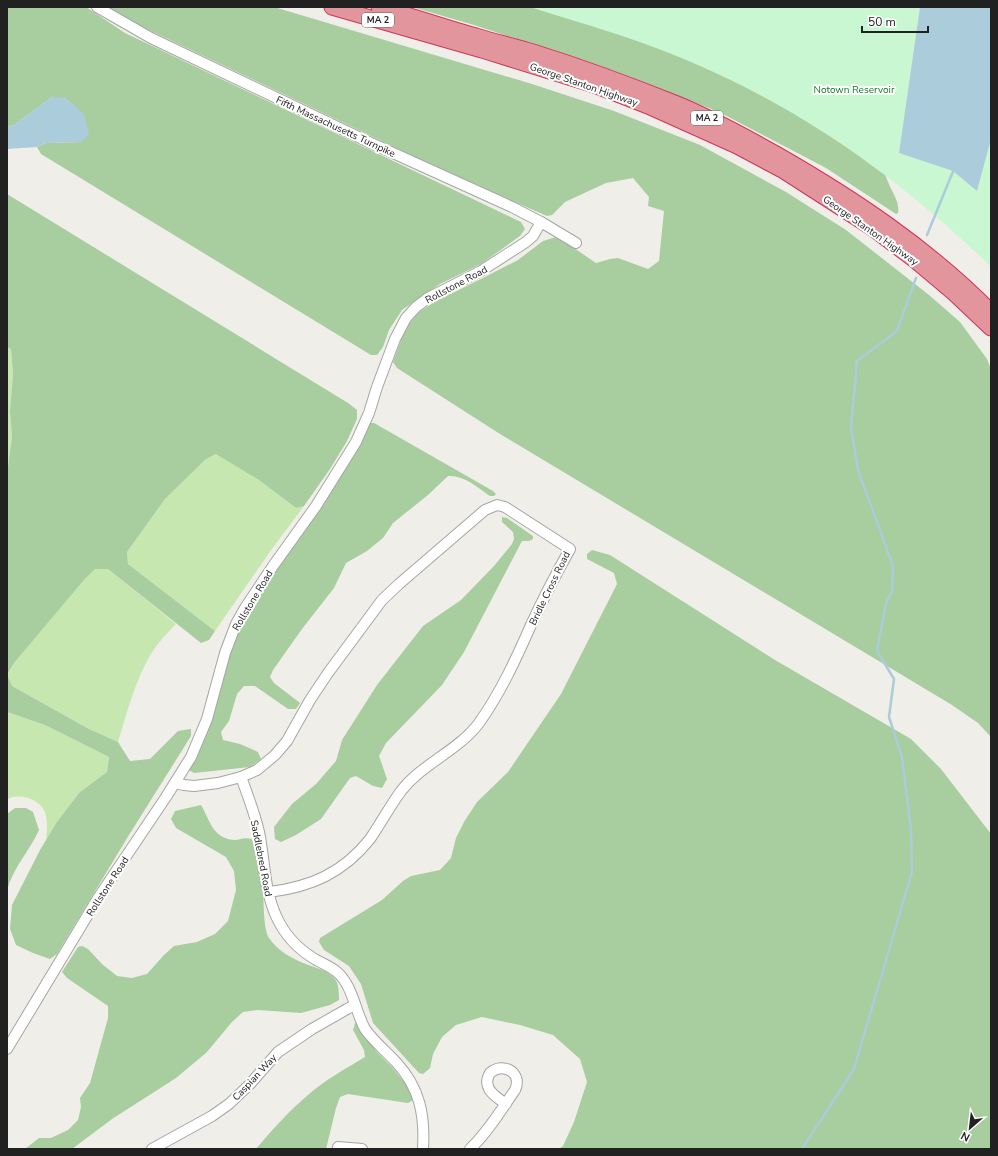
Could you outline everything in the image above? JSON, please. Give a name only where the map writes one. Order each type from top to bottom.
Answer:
[{"type":"highway","name":"George Stanton Highway","points":[[332,7],[482,50],[597,86],[648,106],[737,146],[784,171],[871,227],[916,261],[954,293],[991,328]]},
{"type":"highway","name":"George Stanton Highway","points":[[380,7],[584,69],[678,104],[717,123],[755,142],[802,169],[887,223],[932,258],[991,312]]},
{"type":"street","name":"Fifth Massachusetts Turnpike","points":[[97,7],[132,28],[158,41],[371,143],[494,198],[541,222],[576,243]]},
{"type":"street","name":"Rollstone Road","points":[[7,1049],[98,898],[191,757],[205,726],[225,653],[236,624],[273,566],[316,506],[356,442],[369,413],[395,338],[406,318],[416,307],[428,298],[481,271],[526,242],[533,236],[541,222]]},
{"type":"street","name":"Bridle Cross Road","points":[[175,783],[194,786],[241,778],[257,770],[275,755],[287,741],[310,700],[328,673],[382,600],[490,507],[497,505],[505,507],[570,549],[540,606],[507,679],[478,724],[456,746],[418,774],[402,790],[370,839],[344,864],[321,879],[295,888],[269,892]]},
{"type":"street","name":"Saddlebred Road","points":[[241,778],[259,834],[265,879],[277,918],[285,932],[302,951],[337,973],[349,991],[365,1027],[373,1040],[405,1072],[418,1098],[423,1117],[423,1149]]},
{"type":"street","name":"Caspian Way","points":[[152,1149],[212,1116],[229,1104],[250,1084],[278,1052],[312,1029],[355,1005]]},
{"type":"street","points":[[470,1149],[482,1137],[506,1104]]},
{"type":"street","points":[[338,1147],[362,1149]]},
{"type":"green space","points":[[7,7],[86,7],[125,33],[521,222],[525,229],[520,236],[481,264],[440,284],[402,310],[389,330],[383,347],[377,355],[371,355],[41,154],[37,147],[46,143],[82,142],[52,97],[14,125],[7,127]]},
{"type":"green space","points":[[106,7],[274,7],[532,84],[614,111],[700,145],[786,192],[846,230],[929,295],[960,322],[987,359],[991,369],[991,737],[978,723],[952,705],[500,434],[397,368],[393,362],[405,329],[418,313],[434,302],[518,260],[543,241],[556,237],[596,263],[618,258],[648,269],[659,261],[664,211],[648,206],[649,197],[633,178],[606,183],[565,202],[552,215],[547,216],[455,176],[128,20]]},
{"type":"green space","points":[[412,7],[807,7],[870,138],[897,201],[898,213],[896,214],[826,168],[719,112],[612,70],[474,25]]},
{"type":"green space","points":[[530,7],[920,7],[899,153],[953,171],[977,191],[991,139],[991,267],[920,203],[883,174],[806,121],[723,76],[679,57],[605,30]]},
{"type":"green space","points":[[7,194],[348,403],[357,410],[357,419],[347,441],[330,469],[304,506],[296,508],[259,480],[216,454],[205,460],[165,499],[127,552],[128,564],[215,631],[209,640],[201,643],[108,569],[95,569],[14,663],[7,675],[7,474],[12,437],[10,411],[13,374],[11,349],[7,347]]},
{"type":"green space","points":[[7,347],[11,349],[13,374],[10,411],[12,437],[7,474]]},
{"type":"green space","points":[[369,423],[374,423],[496,494],[494,496],[490,496],[475,485],[459,477],[448,476],[428,495],[393,523],[383,538],[367,551],[346,563],[334,588],[302,629],[273,670],[270,677],[274,683],[300,703],[296,709],[288,709],[255,686],[244,686],[237,694],[229,721],[221,732],[223,740],[240,744],[258,752],[261,759],[250,767],[194,773],[189,770],[198,752],[230,646],[244,618],[276,569],[330,493],[349,463]]},
{"type":"green space","points":[[217,454],[259,480],[296,508],[304,506],[269,553],[215,631],[128,564],[127,552],[165,499],[205,460]]},
{"type":"green space","points":[[502,517],[507,518],[533,536],[533,539],[529,541],[522,541],[464,652],[442,685],[386,743],[379,756],[387,779],[382,788],[373,786],[356,776],[350,778],[321,819],[296,835],[281,842],[275,839],[274,827],[292,804],[316,784],[336,761],[342,740],[377,685],[423,626],[461,600],[494,566],[512,544],[514,539],[513,532],[502,522]]},
{"type":"green space","points":[[592,550],[610,555],[775,660],[911,739],[941,769],[991,834],[991,1149],[559,1149],[563,1146],[574,1122],[587,1082],[580,1059],[553,1035],[520,1025],[482,1017],[456,1025],[442,1037],[433,1054],[430,1068],[423,1074],[419,1073],[373,1023],[361,984],[349,966],[324,950],[319,942],[320,938],[382,900],[403,881],[411,876],[440,870],[451,858],[456,838],[477,802],[508,772],[561,694],[617,584],[614,573],[587,559],[587,554]]},
{"type":"green space","points":[[95,569],[108,569],[176,624],[156,647],[141,673],[118,742],[89,729],[12,686],[7,676],[14,663]]},
{"type":"green space","points":[[7,675],[12,686],[89,729],[118,742],[130,761],[150,759],[178,731],[191,729],[191,736],[57,954],[50,959],[16,945],[10,929],[12,905],[40,850],[57,822],[80,792],[107,772],[109,757],[45,725],[7,712]]},
{"type":"green space","points":[[7,712],[45,725],[109,757],[107,772],[80,792],[46,841],[47,819],[42,807],[34,800],[28,798],[12,797],[7,799]]},
{"type":"green space","points":[[201,805],[216,832],[221,836],[234,840],[246,838],[252,839],[261,870],[265,922],[269,938],[276,946],[290,957],[329,973],[335,979],[337,984],[339,1000],[330,1005],[301,1013],[258,1010],[243,1012],[232,1022],[206,1053],[176,1078],[112,1119],[72,1149],[25,1149],[39,1138],[51,1138],[68,1130],[78,1120],[81,1107],[80,1098],[90,1083],[108,1018],[108,1006],[67,978],[62,972],[78,947],[82,946],[88,949],[102,964],[117,976],[132,978],[147,974],[174,946],[197,942],[215,934],[228,921],[236,890],[234,871],[226,857],[176,828],[171,819],[175,811]]},
{"type":"green space","points":[[15,808],[26,808],[33,812],[39,830],[13,874],[7,890],[7,814]]},
{"type":"green space","points":[[355,1023],[360,1025],[376,1051],[405,1083],[413,1100],[408,1103],[348,1094],[340,1097],[326,1149],[256,1149],[281,1121],[308,1095],[343,1070],[365,1057],[364,1050],[353,1030]]},
{"type":"water","name":"Notown Reservoir","points":[[920,7],[991,7],[991,139],[977,191],[953,171],[899,153]]},
{"type":"water","points":[[52,97],[66,98],[84,114],[89,134],[82,142],[46,143],[37,147],[7,149],[7,127],[14,125]]},
{"type":"waterway","points":[[927,235],[954,169]]},
{"type":"waterway","points":[[802,1149],[854,1069],[912,872],[911,830],[902,757],[889,717],[894,679],[877,651],[886,603],[892,592],[893,566],[858,470],[851,427],[857,361],[897,331],[916,278]]}]
